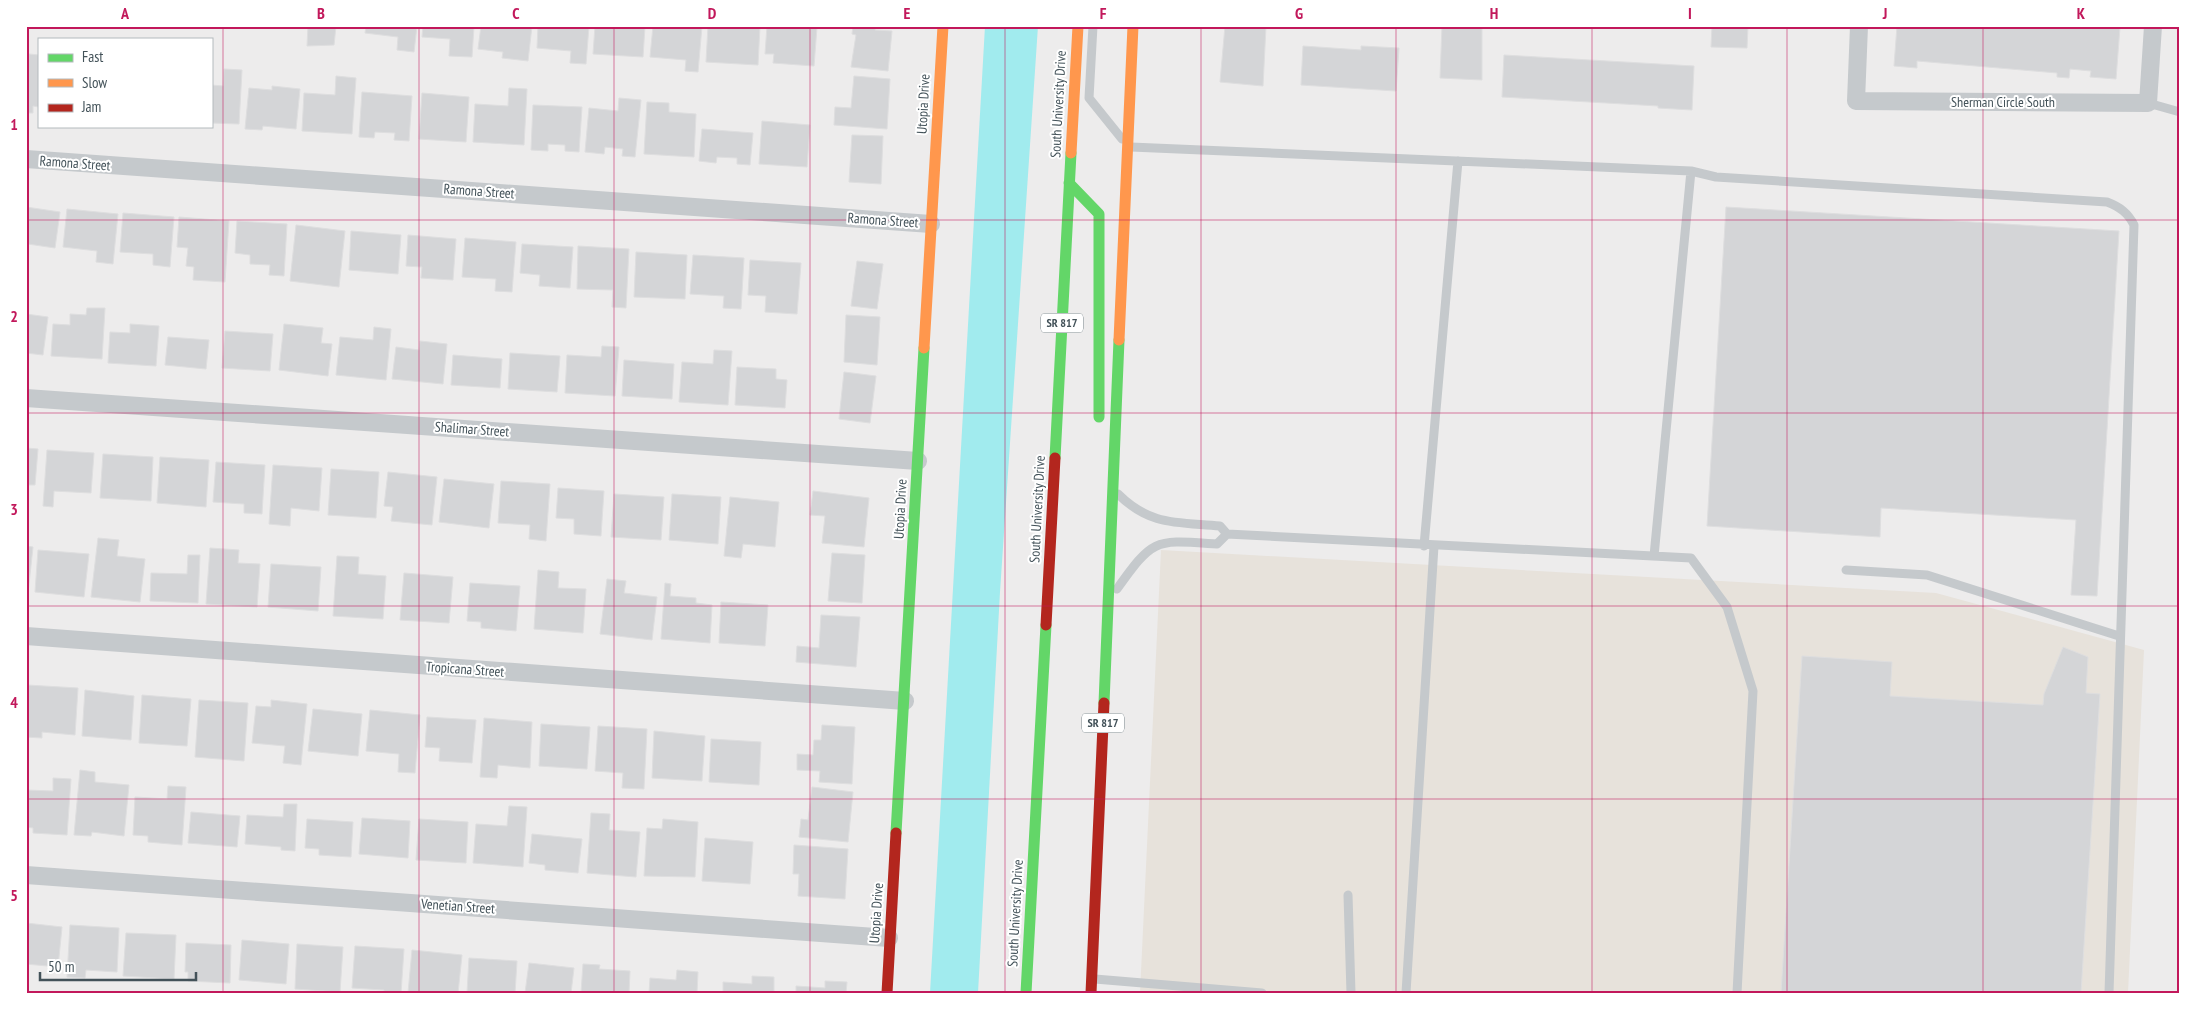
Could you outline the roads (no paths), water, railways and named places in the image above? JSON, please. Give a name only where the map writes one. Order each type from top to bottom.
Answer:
[{"type":"main road","name":"Utopia Drive","points":[[887,993],[943,26]]},
{"type":"main road","name":"South University Drive","points":[[1026,993],[1078,26]]},
{"type":"main road","name":"SR 817","points":[[1091,993],[1134,26]]},
{"type":"main road","points":[[1069,184],[1099,214],[1099,428]]},
{"type":"main road","points":[[1099,500],[1112,532]]},
{"type":"street","name":"Sherman Circle South","points":[[1859,26],[1856,101],[2148,104]]},
{"type":"street","points":[[2148,104],[2153,26]]},
{"type":"street","name":"Ramona Street","points":[[26,159],[931,224]]},
{"type":"street","name":"Shalimar Street","points":[[26,398],[918,461]]},
{"type":"street","name":"Tropicana Street","points":[[26,636],[905,701]]},
{"type":"street","name":"Venetian Street","points":[[26,875],[889,938]]},
{"type":"lane","points":[[1093,26],[1089,98],[1128,147],[1691,171],[1716,177],[2107,202],[2128,214],[2134,225],[2134,240],[2119,636],[2110,993]]},
{"type":"lane","points":[[2148,104],[2180,112]]},
{"type":"lane","points":[[1424,546],[1458,161]]},
{"type":"lane","points":[[1654,556],[1691,171]]},
{"type":"lane","points":[[1113,490],[1143,514],[1170,522],[1220,526],[1227,534],[1424,546],[1691,558],[1728,607],[1753,691],[1737,993]]},
{"type":"lane","points":[[1108,601],[1138,560],[1158,544],[1170,541],[1217,544],[1227,534]]},
{"type":"lane","points":[[1406,993],[1434,546]]},
{"type":"lane","points":[[1846,570],[1927,575],[2119,636]]},
{"type":"lane","points":[[1348,895],[1350,993]]},
{"type":"lane","points":[[1092,978],[1191,990],[1262,993]]},
{"type":"water","points":[[985,26],[1038,26],[1000,592],[978,993],[930,993]]}]
